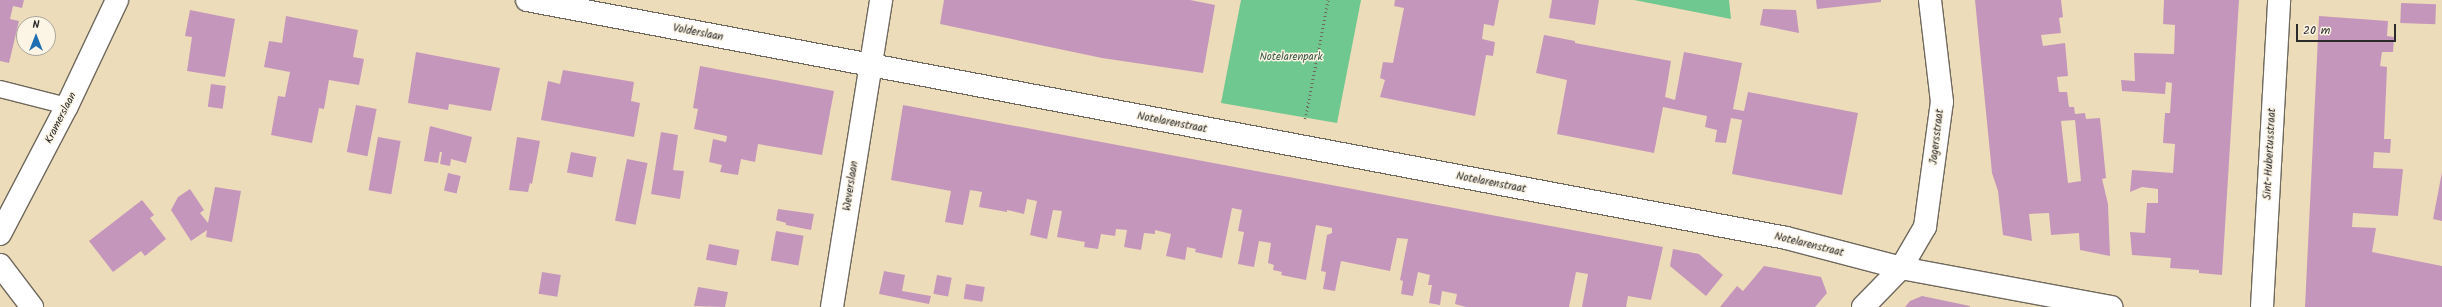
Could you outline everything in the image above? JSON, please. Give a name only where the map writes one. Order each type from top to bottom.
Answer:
[{"type":"street","name":"Kramerslaan","points":[[0,234],[67,106],[117,0]]},
{"type":"street","name":"Volderslaan","points":[[527,0],[869,66]]},
{"type":"street","name":"Weverslaan","points":[[832,307],[869,66],[881,0]]},
{"type":"street","name":"Jagersstraat","points":[[1863,307],[1900,268],[1925,227],[1942,102],[1930,0]]},
{"type":"street","name":"Sint-Hubertusstraat","points":[[2262,307],[2279,0]]},
{"type":"street","name":"Notelarenstraat","points":[[869,66],[1786,238],[1900,268],[2110,307]]},
{"type":"street","points":[[0,265],[32,307]]},
{"type":"lane","points":[[0,89],[67,106]]},
{"type":"path","points":[[1300,147],[1328,0]]},
{"type":"green space","name":"Notelarenpark","points":[[1241,0],[1361,0],[1337,123],[1221,103]]},
{"type":"green space","points":[[1634,0],[1729,0],[1731,19]]},
{"type":"building","points":[[0,0],[24,0],[22,8],[13,6],[10,19],[16,20],[16,34],[9,63],[0,61]]},
{"type":"building","points":[[944,0],[1190,0],[1215,5],[1203,73],[1102,58],[940,24]]},
{"type":"building","points":[[1395,0],[1499,0],[1494,26],[1484,24],[1482,39],[1495,42],[1493,56],[1486,55],[1475,116],[1380,97],[1385,80],[1380,78],[1383,62],[1393,63],[1404,8],[1394,6]]},
{"type":"building","points":[[1552,0],[1599,0],[1595,25],[1549,18]]},
{"type":"building","points":[[1816,0],[1881,0],[1881,2],[1817,9]]},
{"type":"building","points":[[1975,0],[2061,0],[2063,17],[2059,18],[2061,33],[2041,35],[2043,46],[2065,43],[2068,76],[2057,77],[2059,92],[2067,92],[2069,107],[2074,107],[2075,114],[2085,113],[2086,119],[2100,118],[2106,178],[2102,179],[2108,204],[2110,256],[2080,250],[2079,233],[2051,235],[2049,213],[2029,214],[2032,241],[2003,235],[1998,191],[1992,173]],"holes":[[[2075,120],[2081,181],[2068,183],[2061,121]]]},
{"type":"building","points":[[2164,0],[2239,0],[2222,275],[2199,273],[2199,270],[2170,268],[2171,258],[2132,255],[2130,232],[2145,233],[2147,203],[2158,203],[2158,189],[2142,187],[2130,192],[2132,170],[2173,173],[2175,144],[2163,143],[2165,113],[2170,113],[2172,83],[2166,82],[2165,94],[2122,91],[2121,80],[2135,81],[2134,53],[2174,54],[2175,25],[2163,24]]},
{"type":"building","points":[[2401,3],[2436,4],[2435,24],[2400,23]]},
{"type":"building","points":[[1763,9],[1796,10],[1799,33],[1760,25]]},
{"type":"building","points":[[190,10],[235,19],[225,77],[187,71],[192,37],[185,36]]},
{"type":"building","points":[[286,16],[358,30],[353,57],[364,59],[359,85],[329,80],[324,109],[319,108],[312,143],[271,135],[278,96],[285,97],[290,72],[264,67],[269,41],[282,43]]},
{"type":"building","points":[[2319,16],[2388,21],[2387,36],[2394,37],[2393,52],[2382,52],[2380,66],[2387,67],[2384,139],[2391,139],[2390,153],[2374,152],[2373,168],[2403,169],[2398,216],[2353,213],[2352,227],[2376,228],[2372,252],[2442,266],[2442,307],[2305,307]]},
{"type":"building","points":[[1544,35],[1575,41],[1575,43],[1671,61],[1665,97],[1675,100],[1684,52],[1742,63],[1733,109],[1744,111],[1748,92],[1858,113],[1842,195],[1732,174],[1742,120],[1731,118],[1726,143],[1715,142],[1717,130],[1705,127],[1707,116],[1663,107],[1654,153],[1557,134],[1567,80],[1536,73]]},
{"type":"building","points":[[416,52],[500,68],[491,111],[449,104],[448,110],[408,103]]},
{"type":"building","points":[[700,66],[834,91],[822,155],[758,144],[755,162],[741,159],[738,175],[720,172],[722,165],[709,162],[713,139],[726,142],[727,136],[694,129],[698,109],[693,108]]},
{"type":"building","points":[[563,70],[634,82],[631,101],[640,103],[634,137],[541,120],[548,81],[560,84]]},
{"type":"building","points":[[211,84],[226,86],[223,109],[208,107]]},
{"type":"building","points":[[356,105],[377,109],[367,156],[347,152]]},
{"type":"building","points":[[903,105],[1663,247],[1651,300],[1628,296],[1626,307],[1582,307],[1588,274],[1576,272],[1569,307],[1466,307],[1455,304],[1457,294],[1442,291],[1440,305],[1429,303],[1432,285],[1428,285],[1430,275],[1418,272],[1413,296],[1401,294],[1403,281],[1400,280],[1408,239],[1397,238],[1390,271],[1341,261],[1335,291],[1323,289],[1326,272],[1321,271],[1327,235],[1332,233],[1332,228],[1316,225],[1306,280],[1281,275],[1282,272],[1273,270],[1274,265],[1268,263],[1271,243],[1259,241],[1254,267],[1238,264],[1244,232],[1238,231],[1242,210],[1232,208],[1222,258],[1195,252],[1196,249],[1187,247],[1185,260],[1166,256],[1171,234],[1155,230],[1155,234],[1144,233],[1141,250],[1124,247],[1127,230],[1116,229],[1115,236],[1101,234],[1098,249],[1084,247],[1085,242],[1057,237],[1062,211],[1053,210],[1047,239],[1030,235],[1037,201],[1027,199],[1024,214],[1007,210],[1007,212],[979,207],[982,192],[970,190],[963,225],[945,222],[951,191],[891,180]]},
{"type":"building","points":[[430,126],[472,137],[466,163],[451,159],[450,166],[440,164],[442,152],[440,152],[438,163],[424,161]]},
{"type":"building","points":[[661,132],[678,135],[673,170],[684,171],[680,199],[651,194]]},
{"type":"building","points":[[378,137],[401,141],[391,194],[369,190]]},
{"type":"building","points":[[517,137],[540,141],[532,184],[530,183],[528,192],[509,190]]},
{"type":"building","points":[[571,152],[597,157],[593,178],[567,173]]},
{"type":"building","points":[[627,159],[648,163],[636,225],[615,221]]},
{"type":"building","points":[[2442,172],[2442,221],[2433,219]]},
{"type":"building","points":[[448,173],[461,176],[457,193],[444,191]]},
{"type":"building","points":[[215,187],[241,191],[232,242],[206,237],[207,230],[191,241],[171,210],[178,197],[190,189],[204,210],[200,213],[208,223]]},
{"type":"building","points":[[142,200],[154,215],[150,218],[166,239],[145,256],[141,251],[113,272],[89,241]]},
{"type":"building","points":[[778,209],[814,214],[811,230],[786,225],[786,223],[776,220]]},
{"type":"building","points":[[776,231],[804,236],[798,265],[771,261]]},
{"type":"building","points":[[709,244],[739,250],[736,266],[706,260]]},
{"type":"building","points":[[1673,249],[1699,254],[1723,275],[1706,296],[1670,266]]},
{"type":"building","points":[[1764,266],[1821,277],[1827,293],[1815,307],[1720,307],[1737,286],[1743,291]]},
{"type":"building","points":[[884,271],[905,275],[902,291],[931,296],[929,304],[879,294]]},
{"type":"building","points":[[542,272],[561,275],[557,297],[539,294]]},
{"type":"building","points":[[937,275],[952,278],[948,297],[933,294]]},
{"type":"building","points":[[966,284],[985,287],[982,302],[964,299]]},
{"type":"building","points":[[698,287],[728,292],[725,307],[694,306]]},
{"type":"building","points":[[1922,296],[1970,307],[1905,307],[1910,301]]}]
